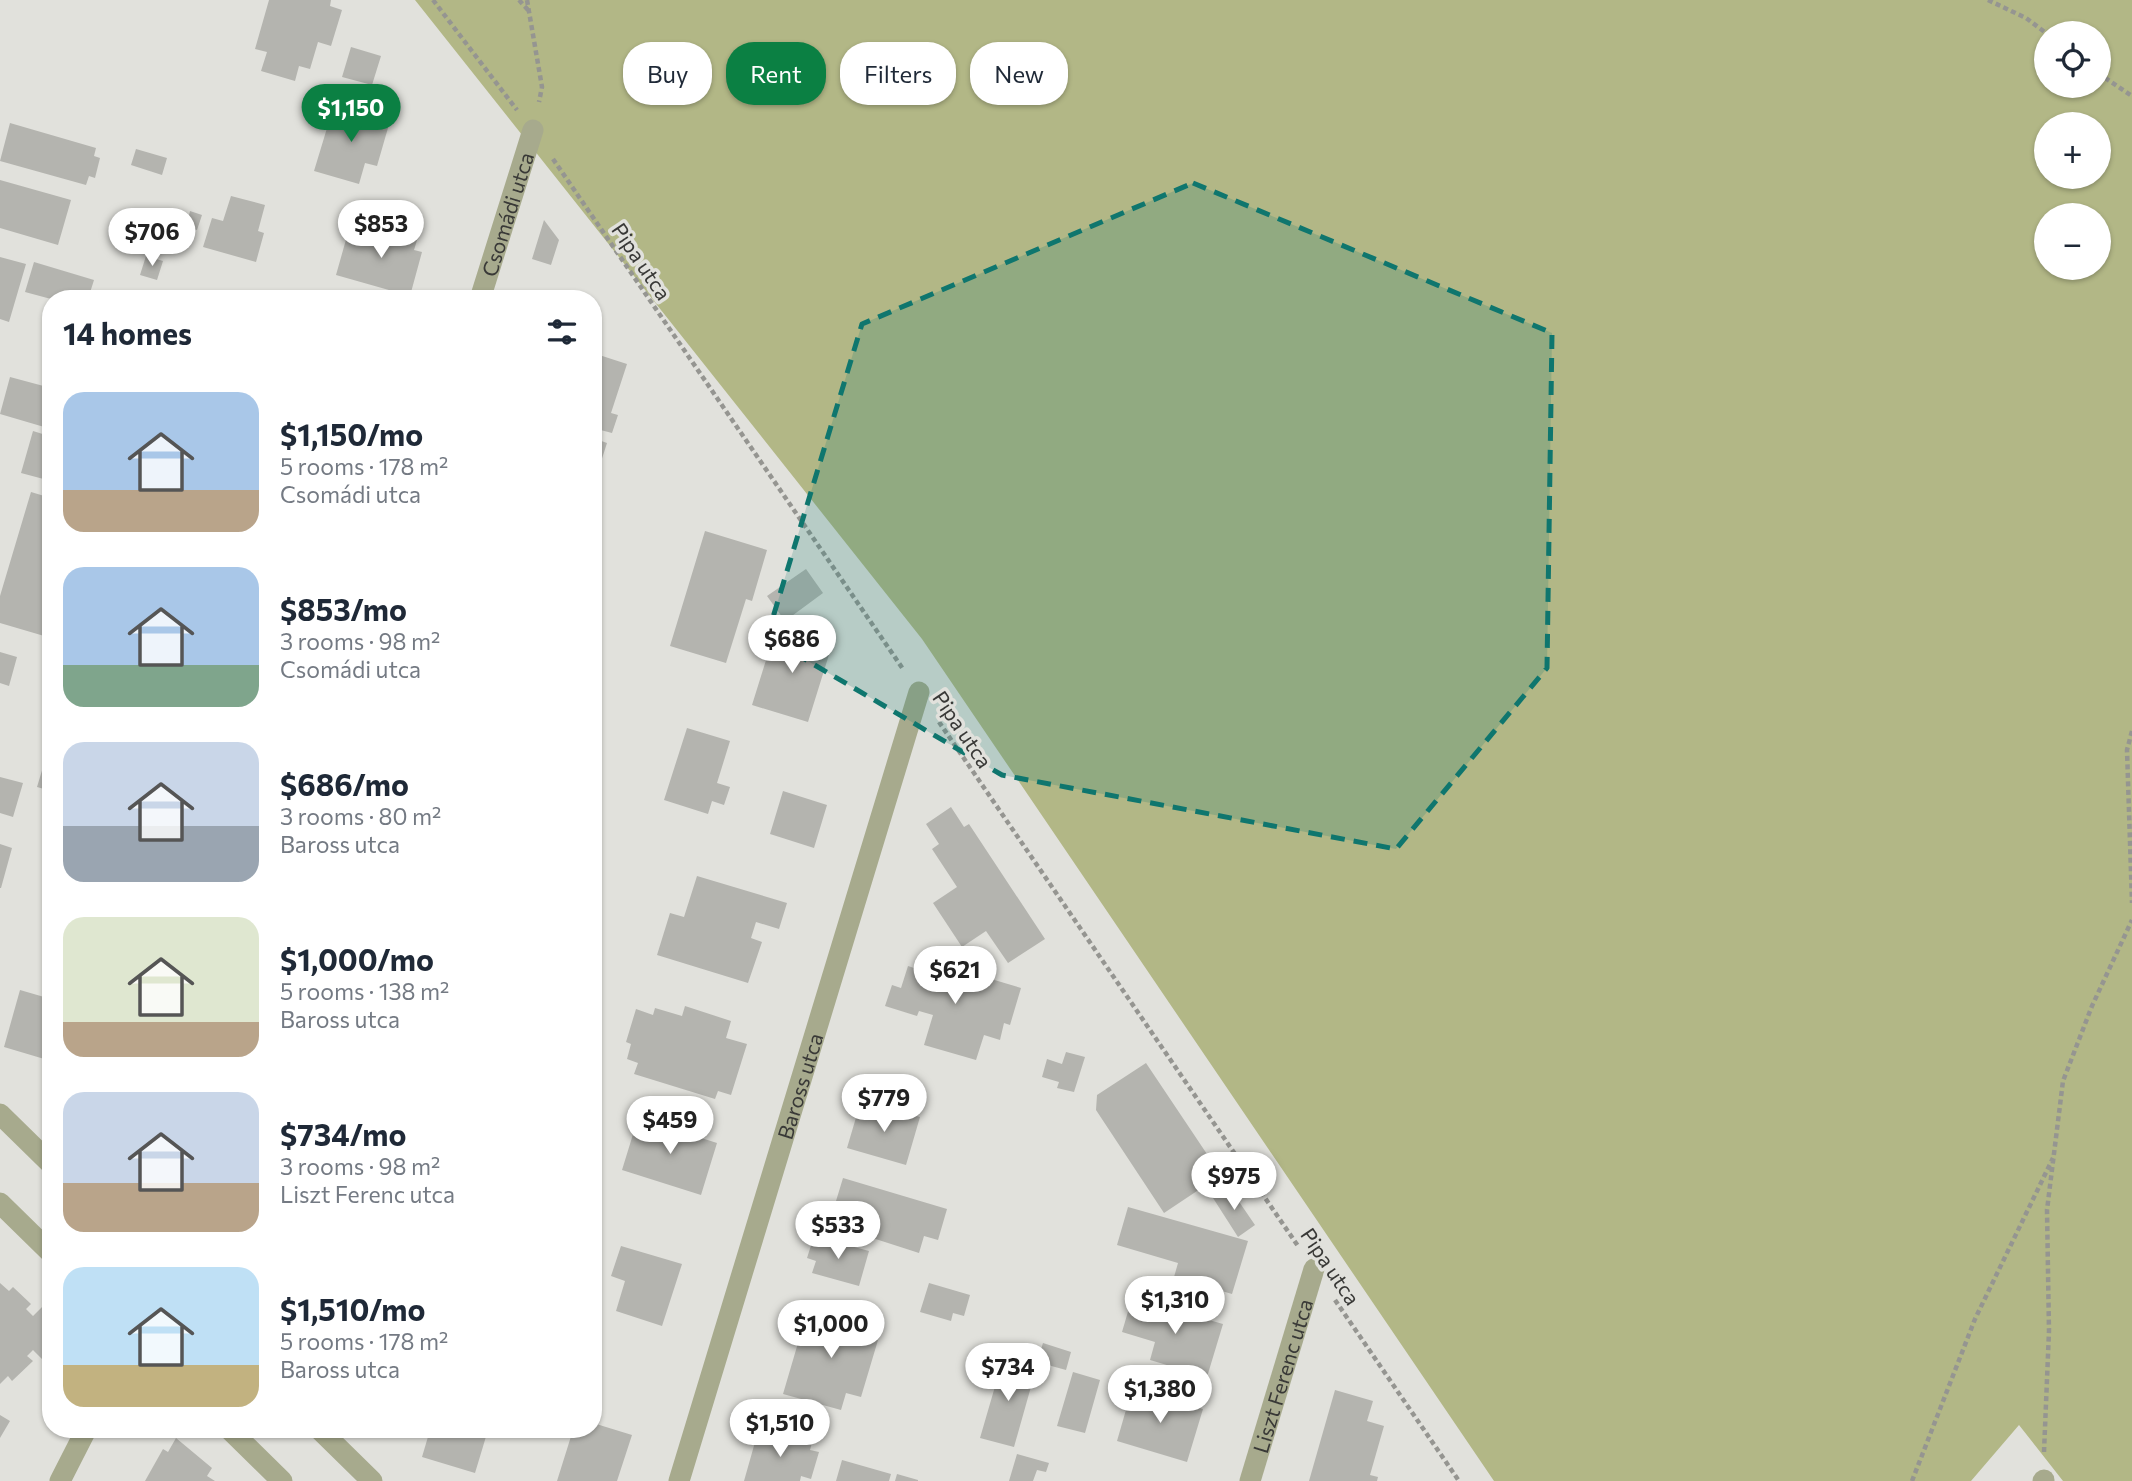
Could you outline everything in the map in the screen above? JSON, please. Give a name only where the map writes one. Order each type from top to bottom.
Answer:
[{"type":"street","name":"Csomádi utca","points":[[483,290],[533,130]]},
{"type":"street","name":"Baross utca","points":[[679,1481],[919,692]]},
{"type":"street","points":[[0,1114],[42,1155]]},
{"type":"street","points":[[0,1203],[42,1244]]},
{"type":"street","name":"Liszt Ferenc utca","points":[[1250,1481],[1314,1269]]},
{"type":"street","points":[[60,1481],[82,1438]]},
{"type":"street","points":[[238,1438],[282,1481]]},
{"type":"street","points":[[328,1438],[372,1481]]},
{"type":"path","name":"Pipa utca","points":[[433,0],[533,130],[1459,1481]]},
{"type":"path","points":[[519,0],[529,10]]},
{"type":"path","points":[[527,0],[542,88],[533,130]]},
{"type":"path","points":[[1988,0],[2034,24]]},
{"type":"path","points":[[2111,82],[2132,96]]},
{"type":"path","points":[[2132,732],[2127,750],[2132,903]]},
{"type":"path","points":[[2043,1480],[2049,1331],[2047,1210],[2063,1081],[2092,1006],[2132,920]]},
{"type":"path","points":[[1912,1481],[1975,1319],[2054,1155]]},
{"type":"highlighted area","points":[[1193,183],[1552,333],[1547,668],[1396,849],[1002,775],[767,637],[862,324]]},
{"type":"green space","points":[[415,0],[2132,0],[2132,1481],[2063,1481],[2019,1425],[1971,1481],[1494,1481],[922,639]]},
{"type":"building","points":[[269,0],[331,0],[330,6],[342,10],[331,46],[318,42],[310,69],[299,66],[295,81],[261,71],[267,52],[255,49]]},
{"type":"building","points":[[351,47],[381,56],[372,85],[342,77]]},
{"type":"building","points":[[334,105],[390,121],[377,166],[365,163],[359,184],[314,171]]},
{"type":"building","points":[[10,123],[96,148],[94,156],[100,158],[95,178],[89,176],[86,185],[0,161]]},
{"type":"building","points":[[136,149],[167,158],[162,175],[131,165]]},
{"type":"building","points":[[0,180],[71,200],[58,245],[0,228]]},
{"type":"building","points":[[231,196],[265,205],[258,231],[264,233],[256,262],[203,247],[212,218],[223,221]]},
{"type":"building","points":[[190,211],[202,215],[197,230],[186,227]]},
{"type":"building","points":[[544,220],[559,240],[551,265],[532,259]]},
{"type":"building","points":[[386,228],[418,237],[414,250],[422,252],[412,290],[389,290],[336,275],[349,229],[383,239]]},
{"type":"building","points":[[146,256],[163,261],[157,280],[140,275]]},
{"type":"building","points":[[0,257],[26,264],[9,322],[0,319]]},
{"type":"building","points":[[34,262],[94,280],[91,290],[42,290],[42,297],[25,292]]},
{"type":"building","points":[[602,356],[627,364],[611,413],[618,415],[612,433],[602,430]]},
{"type":"building","points":[[10,377],[42,386],[42,426],[0,414]]},
{"type":"building","points":[[33,431],[42,434],[42,479],[21,473]]},
{"type":"building","points":[[602,441],[607,443],[602,458]]},
{"type":"building","points":[[31,492],[42,495],[42,635],[0,623],[0,596]]},
{"type":"building","points":[[705,531],[767,550],[752,601],[746,599],[726,663],[670,646]]},
{"type":"building","points":[[806,569],[823,593],[785,621],[767,596]]},
{"type":"building","points":[[776,628],[832,645],[808,722],[752,705]]},
{"type":"building","points":[[0,652],[17,657],[9,686],[0,683]]},
{"type":"building","points":[[687,728],[730,741],[717,783],[730,787],[724,805],[712,801],[708,814],[664,800]]},
{"type":"building","points":[[42,770],[42,788],[37,787]]},
{"type":"building","points":[[0,777],[23,783],[13,817],[0,813]]},
{"type":"building","points":[[783,791],[827,805],[814,848],[770,834]]},
{"type":"building","points":[[951,807],[964,827],[969,824],[1045,939],[1008,963],[986,931],[962,947],[933,903],[957,887],[932,849],[939,844],[926,824]]},
{"type":"building","points":[[0,844],[12,848],[1,888],[0,888]]},
{"type":"building","points":[[697,876],[787,903],[779,929],[756,922],[751,938],[762,942],[748,983],[657,955],[670,913],[684,917]]},
{"type":"building","points":[[917,957],[1021,988],[1010,1025],[1004,1023],[1000,1040],[984,1035],[976,1060],[924,1045],[933,1015],[919,1011],[917,1016],[885,1006],[892,985],[901,988],[908,966],[914,968]]},
{"type":"building","points":[[20,990],[42,996],[42,1058],[4,1047]]},
{"type":"building","points":[[685,1006],[731,1021],[726,1038],[747,1044],[731,1095],[718,1091],[715,1099],[634,1074],[638,1063],[627,1059],[631,1044],[626,1042],[636,1009],[653,1015],[655,1008],[682,1016]]},
{"type":"building","points":[[1066,1052],[1085,1057],[1074,1092],[1057,1088],[1059,1082],[1042,1077],[1047,1059],[1062,1064]]},
{"type":"building","points":[[1146,1063],[1221,1175],[1164,1213],[1096,1110],[1097,1095]]},
{"type":"building","points":[[860,1104],[902,1116],[903,1112],[920,1117],[906,1165],[847,1148]]},
{"type":"building","points":[[638,1118],[717,1143],[701,1195],[622,1170]]},
{"type":"building","points":[[843,1178],[947,1209],[938,1240],[924,1236],[919,1253],[829,1224]]},
{"type":"building","points":[[1229,1187],[1255,1225],[1238,1237],[1213,1198]]},
{"type":"building","points":[[1128,1207],[1248,1241],[1232,1294],[1174,1277],[1178,1263],[1117,1245]]},
{"type":"building","points":[[814,1236],[869,1251],[859,1286],[812,1273],[816,1261],[807,1258]]},
{"type":"building","points":[[621,1246],[682,1264],[662,1326],[616,1311],[625,1281],[611,1276]]},
{"type":"building","points":[[0,1283],[9,1291],[13,1287],[31,1304],[26,1309],[33,1316],[42,1307],[42,1359],[33,1350],[27,1356],[33,1361],[12,1381],[8,1376],[0,1384]]},
{"type":"building","points":[[929,1283],[970,1295],[964,1316],[953,1313],[951,1321],[920,1312]]},
{"type":"building","points":[[1132,1298],[1223,1324],[1207,1377],[1150,1360],[1155,1342],[1122,1332]]},
{"type":"building","points":[[808,1309],[881,1330],[861,1397],[846,1393],[841,1410],[783,1394]]},
{"type":"building","points":[[1043,1343],[1071,1352],[1066,1370],[1037,1362]]},
{"type":"building","points":[[1003,1359],[1036,1369],[1014,1447],[980,1438]]},
{"type":"building","points":[[1073,1372],[1100,1380],[1085,1433],[1057,1426]]},
{"type":"building","points":[[1132,1389],[1203,1409],[1187,1462],[1117,1441]]},
{"type":"building","points":[[1335,1390],[1373,1401],[1367,1421],[1384,1426],[1370,1475],[1378,1477],[1377,1481],[1309,1481]]},
{"type":"building","points":[[0,1415],[10,1421],[0,1438]]},
{"type":"building","points":[[602,1426],[632,1435],[617,1481],[557,1481],[570,1438],[602,1438]]},
{"type":"building","points":[[759,1428],[812,1443],[810,1450],[819,1452],[811,1479],[801,1476],[800,1481],[744,1481]]},
{"type":"building","points":[[176,1438],[212,1468],[207,1476],[215,1481],[145,1481],[163,1449],[168,1452]]},
{"type":"building","points":[[428,1438],[486,1438],[475,1473],[422,1457]]},
{"type":"building","points":[[1017,1454],[1049,1463],[1046,1472],[1037,1470],[1033,1481],[1009,1481]]},
{"type":"building","points":[[842,1460],[891,1474],[889,1481],[836,1481]]},
{"type":"building","points":[[897,1474],[918,1480],[918,1481],[895,1481]]}]
